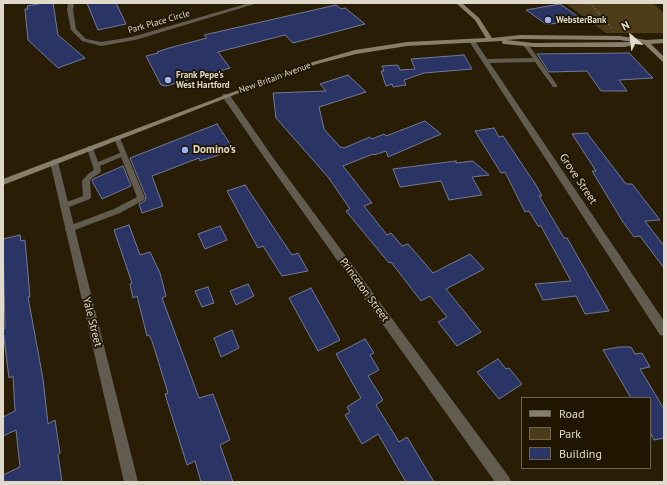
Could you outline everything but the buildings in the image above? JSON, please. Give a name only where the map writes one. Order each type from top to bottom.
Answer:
[{"type":"main road","points":[[459,3],[477,19],[490,40]]},
{"type":"main road","name":"New Britain Avenue","points":[[3,182],[226,96],[316,63],[349,54],[407,44],[520,37],[598,37],[620,38],[646,42]]},
{"type":"main road","name":"New Britain Avenue","points":[[490,40],[526,45],[625,45],[664,41]]},
{"type":"main road","points":[[646,42],[664,60]]},
{"type":"street","name":"Park Place Circle","points":[[72,3],[70,10],[73,29],[84,40],[101,44],[133,39],[255,3]]},
{"type":"street","name":"Grove Street","points":[[472,41],[664,331]]},
{"type":"street","name":"Princeton Street","points":[[226,96],[276,168],[504,482]]},
{"type":"street","name":"Yale Street","points":[[54,162],[131,482]]},
{"type":"lane","points":[[526,45],[554,86]]},
{"type":"lane","points":[[485,61],[536,60]]},
{"type":"lane","points":[[69,229],[117,210],[141,198],[117,138]]},
{"type":"lane","points":[[64,206],[87,197],[86,182],[90,176],[98,171],[90,148]]},
{"type":"lane","points":[[96,165],[123,154]]},
{"type":"path","points":[[590,3],[613,29]]},
{"type":"green space","points":[[565,3],[653,3],[664,13],[664,33],[606,33]]},
{"type":"place","name":"WebsterBank","points":[[548,20]]},
{"type":"place","name":"Frank Pepe's West Hartford","points":[[168,80]]},
{"type":"place","name":"Domino's","points":[[185,150]]}]
